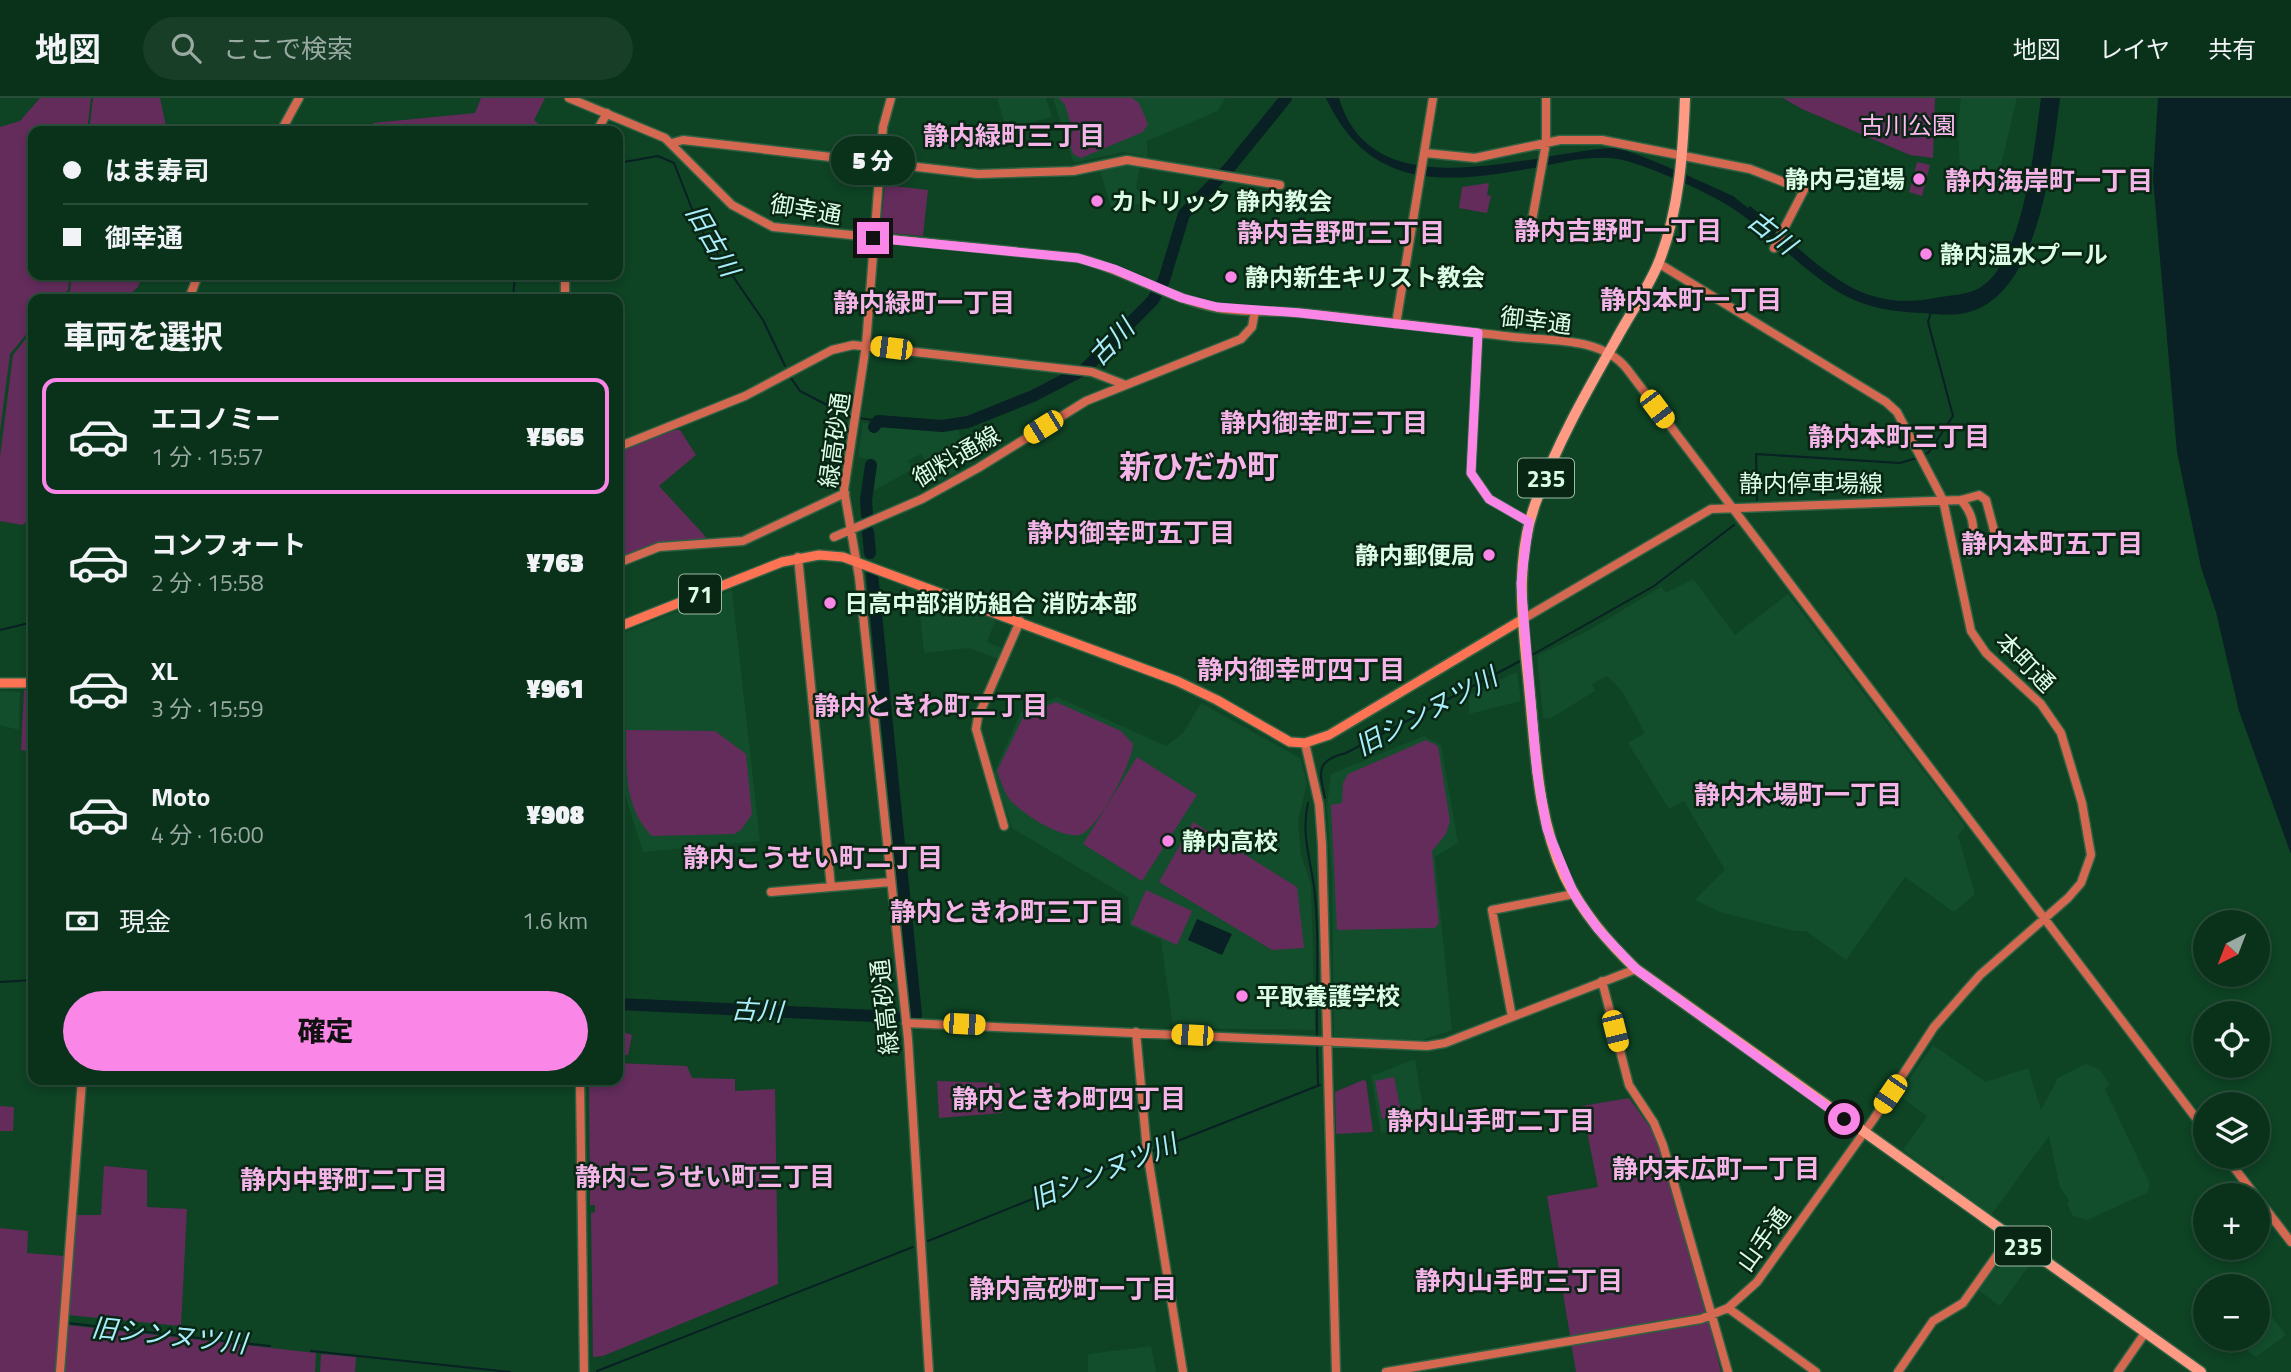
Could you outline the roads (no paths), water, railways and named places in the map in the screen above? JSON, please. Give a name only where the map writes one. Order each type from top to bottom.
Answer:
[{"type":"highway","name":"235","points":[[1685,98],[1682,155],[1677,187],[1658,263],[1550,469],[1529,522],[1522,562],[1526,657],[1544,814],[1559,861],[1574,894],[1598,929],[1636,969],[2201,1372]]},
{"type":"main road","name":"71","points":[[623,624],[798,557],[830,555],[856,561],[1177,681],[1217,700],[1279,738],[1305,743]]},
{"type":"main road","points":[[1305,743],[1329,734],[1523,619]]},
{"type":"main road","points":[[0,683],[28,683]]},
{"type":"street","points":[[284,126],[299,98]]},
{"type":"street","name":"御幸通","points":[[569,98],[653,131],[672,143],[720,195],[753,219],[790,230],[1078,258],[1114,269],[1167,292],[1217,307],[1584,345],[1609,352]]},
{"type":"street","name":"緑高砂通","points":[[891,98],[883,127],[866,345],[845,494],[856,561],[906,1023],[929,1372]]},
{"type":"street","points":[[1396,324],[1433,98]]},
{"type":"street","points":[[1531,226],[1546,145],[1546,98]]},
{"type":"street","points":[[600,126],[607,113]]},
{"type":"street","points":[[1424,155],[1475,158],[1576,138],[1602,140],[1750,169],[1804,190],[1774,248]]},
{"type":"street","points":[[672,143],[683,140],[978,174],[1073,171],[1127,160],[1280,185]]},
{"type":"street","name":"本町通","points":[[1658,263],[1886,402],[1901,418],[1943,500],[1972,631],[1986,653],[2053,718],[2061,733],[2082,803],[2090,837],[2091,855],[2087,869],[2081,883],[2044,918]]},
{"type":"street","name":"御料通線","points":[[834,537],[922,499],[978,468],[1086,401],[1241,339],[1252,327],[1255,311]]},
{"type":"street","points":[[1478,333],[1471,473],[1489,499],[1529,522]]},
{"type":"street","points":[[623,445],[745,396],[832,350],[866,345],[1092,372],[1123,384]]},
{"type":"street","name":"静内停車場線","points":[[1609,352],[1627,369],[1732,507],[1961,500],[1979,495],[1986,500],[1995,534],[1980,549],[1969,553],[1975,532],[1970,510],[1961,500]]},
{"type":"street","points":[[623,560],[659,547],[743,541],[845,494]]},
{"type":"street","points":[[1523,619],[1711,509],[1732,507],[2193,1114]]},
{"type":"street","points":[[798,557],[831,887]]},
{"type":"street","points":[[1004,826],[976,729],[978,717],[1020,621]]},
{"type":"street","points":[[1305,743],[1321,824],[1321,1042],[1336,1372]]},
{"type":"street","points":[[771,892],[891,882]]},
{"type":"street","points":[[1511,1017],[1492,910],[1574,894]]},
{"type":"street","name":"山手通","points":[[1386,1372],[1712,1315],[1728,1308],[1756,1282],[1949,1008],[1980,975],[2044,918]]},
{"type":"street","points":[[906,1023],[1436,1045],[1636,969]]},
{"type":"street","points":[[1602,981],[1629,1085],[1659,1132],[1728,1372]]},
{"type":"street","points":[[1136,1032],[1148,1153],[1183,1372]]},
{"type":"street","points":[[60,1372],[82,1085]]},
{"type":"street","points":[[580,1085],[583,1372]]},
{"type":"street","points":[[2234,1169],[2245,1183]]},
{"type":"street","points":[[2270,1215],[2291,1242]]},
{"type":"street","points":[[1898,1372],[1934,1321],[1963,1303],[2010,1237]]},
{"type":"street","points":[[1728,1308],[1816,1372]]},
{"type":"street","points":[[2118,1372],[2146,1333]]},
{"type":"water","points":[[1326,98],[1339,98],[1357,134],[1385,155],[1420,166],[1459,168],[1614,148],[1636,154],[1733,196],[1748,208],[1750,206],[1808,257],[1847,285],[1879,298],[1912,301],[1971,292],[1981,287],[1995,273],[2017,228],[2030,171],[2041,98],[2060,98],[2046,189],[2026,254],[2010,281],[1990,302],[1965,313],[1949,315],[1891,310],[1851,299],[1828,285],[1728,205],[1680,181],[1630,162],[1588,158],[1506,173],[1444,178],[1389,166],[1366,152],[1344,129]]},
{"type":"water","points":[[2158,98],[2291,98],[2291,854],[2239,711],[2216,612],[2201,567],[2177,452],[2153,179]]},
{"type":"water","points":[[1197,919],[1232,934],[1222,955],[1188,940]]},
{"type":"waterway","name":"古川","points":[[874,427],[878,421],[942,426],[968,422],[1033,396],[1085,369],[1153,300],[1164,280],[1184,214],[1230,167],[1286,98]]},
{"type":"waterway","name":"旧古川","points":[[623,162],[658,156],[674,163],[699,227],[763,320],[785,366]]},
{"type":"waterway","name":"旧古川","points":[[513,294],[515,280]]},
{"type":"waterway","name":"旧シンヌツ川","points":[[1922,456],[1929,452],[1953,416],[1928,322],[1931,312]]},
{"type":"waterway","name":"旧古川","points":[[791,378],[800,391],[850,417]]},
{"type":"waterway","name":"旧古川","points":[[859,418],[878,421]]},
{"type":"waterway","name":"旧シンヌツ川","points":[[1757,500],[1756,454],[1900,463],[1917,458]]},
{"type":"waterway","name":"古川","points":[[867,515],[866,500],[871,465]]},
{"type":"waterway","name":"旧シンヌツ川","points":[[1532,655],[1654,586],[1734,525]]},
{"type":"waterway","name":"古川","points":[[868,532],[870,553]]},
{"type":"waterway","name":"古川","points":[[872,574],[916,1015]]},
{"type":"waterway","name":"旧古川","points":[[0,630],[28,623]]},
{"type":"waterway","name":"旧シンヌツ川","points":[[1325,798],[1321,774],[1329,759],[1346,753],[1524,659]]},
{"type":"waterway","name":"旧シンヌツ川","points":[[1308,803],[1306,835],[1317,924],[1317,1038]]},
{"type":"waterway","name":"古川","points":[[0,982],[28,980]]},
{"type":"waterway","name":"古川","points":[[623,1004],[896,1017]]},
{"type":"waterway","name":"旧シンヌツ川","points":[[1317,1044],[1318,1084]]},
{"type":"waterway","name":"旧シンヌツ川","points":[[1152,1151],[1320,1085]]},
{"type":"waterway","name":"旧シンヌツ川","points":[[928,1241],[1144,1154]]},
{"type":"waterway","name":"旧シンヌツ川","points":[[597,1371],[913,1247]]},
{"type":"waterway","name":"旧シンヌツ川","points":[[68,1323],[270,1346]]},
{"type":"waterway","name":"旧シンヌツ川","points":[[311,1351],[510,1372]]},
{"type":"place","name":"静内弓道場","points":[[1919,179]]},
{"type":"place","name":"カトリック 静内教会","points":[[1097,201]]},
{"type":"place","name":"静内温水プール","points":[[1926,254]]},
{"type":"place","name":"静内新生キリスト教会","points":[[1231,277]]},
{"type":"place","name":"静内郵便局","points":[[1489,555]]},
{"type":"place","name":"日高中部消防組合 消防本部","points":[[830,603]]},
{"type":"place","name":"静内高校","points":[[1168,841]]},
{"type":"place","name":"平取養護学校","points":[[1242,996]]},
{"type":"district","name":"静内緑町三丁目","points":[[1014,135]]},
{"type":"district","name":"静内海岸町一丁目","points":[[2049,180]]},
{"type":"district","name":"静内吉野町一丁目","points":[[1618,230]]},
{"type":"district","name":"静内吉野町三丁目","points":[[1341,232]]},
{"type":"district","name":"静内本町一丁目","points":[[1691,299]]},
{"type":"district","name":"静内緑町一丁目","points":[[924,302]]},
{"type":"district","name":"静内御幸町三丁目","points":[[1324,422]]},
{"type":"district","name":"静内本町三丁目","points":[[1899,436]]},
{"type":"district","name":"新ひだか町","points":[[1199,466]]},
{"type":"district","name":"静内御幸町五丁目","points":[[1131,532]]},
{"type":"district","name":"静内本町五丁目","points":[[2052,543]]},
{"type":"district","name":"静内御幸町四丁目","points":[[1301,669]]},
{"type":"district","name":"静内ときわ町二丁目","points":[[931,705]]},
{"type":"district","name":"静内木場町一丁目","points":[[1798,794]]},
{"type":"district","name":"静内こうせい町二丁目","points":[[813,857]]},
{"type":"district","name":"静内ときわ町三丁目","points":[[1007,911]]},
{"type":"district","name":"静内ときわ町四丁目","points":[[1069,1098]]},
{"type":"district","name":"静内山手町二丁目","points":[[1491,1120]]},
{"type":"district","name":"静内末広町一丁目","points":[[1716,1168]]},
{"type":"district","name":"静内こうせい町三丁目","points":[[705,1176]]},
{"type":"district","name":"静内中野町二丁目","points":[[344,1179]]},
{"type":"district","name":"静内山手町三丁目","points":[[1519,1280]]},
{"type":"district","name":"静内高砂町一丁目","points":[[1073,1288]]},
{"type":"park label","name":"古川公園","points":[[1908,125]]}]
